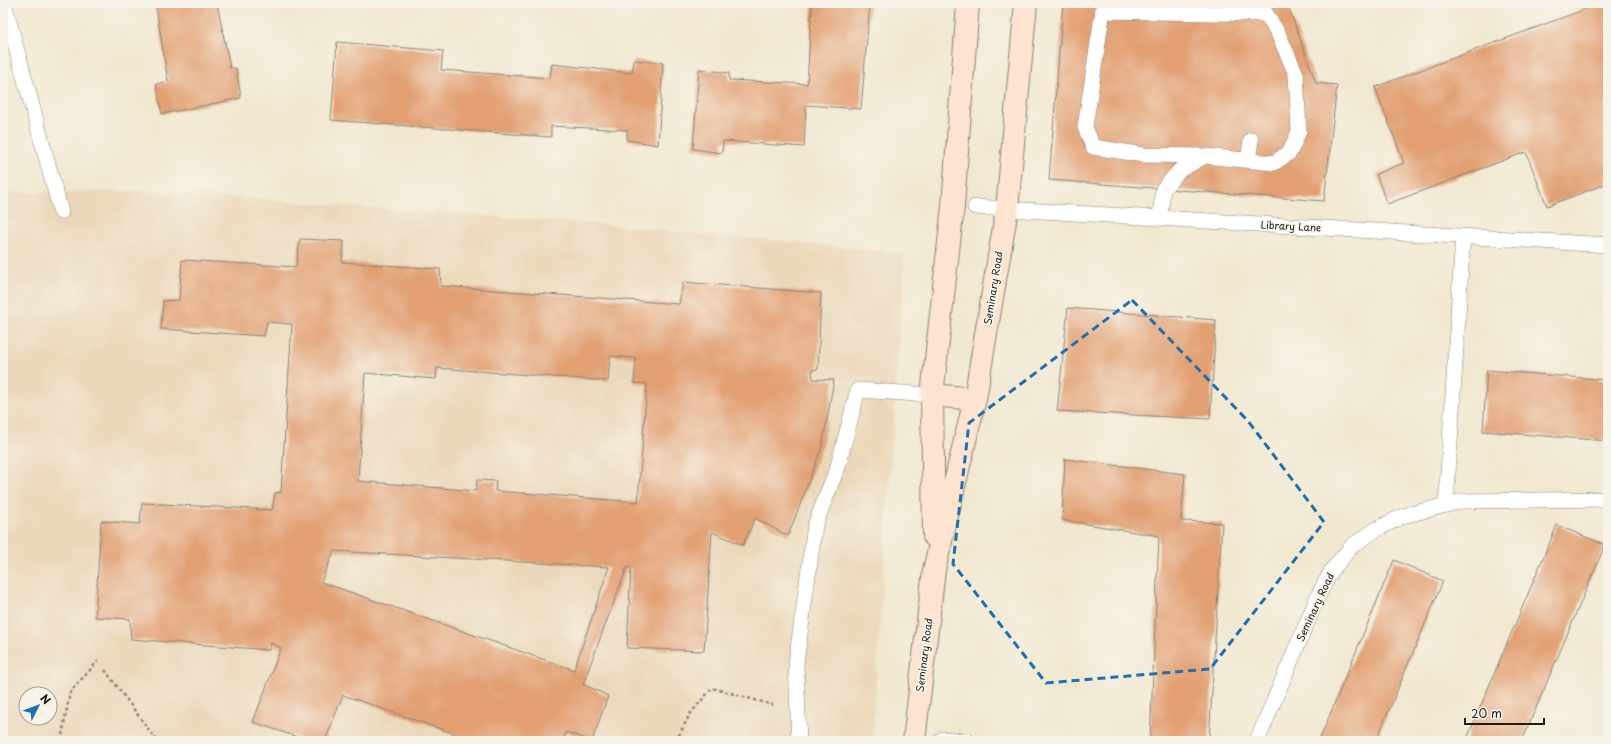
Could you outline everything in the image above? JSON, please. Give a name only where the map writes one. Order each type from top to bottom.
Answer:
[{"type":"main road","name":"Seminary Road","points":[[934,570],[932,395],[953,206],[968,3]]},
{"type":"main road","name":"Seminary Road","points":[[914,741],[934,570],[975,399],[1007,210],[1026,3]]},
{"type":"main road","points":[[932,395],[975,399]]},
{"type":"lane","points":[[4,3],[61,212]]},
{"type":"lane","points":[[1103,7],[1262,8],[1278,32],[1296,74],[1299,131],[1290,152],[1274,162],[1205,156],[1144,155],[1093,147],[1085,127],[1103,7]]},
{"type":"lane","points":[[1248,160],[1251,140]]},
{"type":"lane","points":[[1160,218],[1163,189],[1180,170],[1205,156]]},
{"type":"lane","name":"Library Lane","points":[[975,207],[1608,245]]},
{"type":"lane","points":[[1446,505],[1463,236]]},
{"type":"lane","points":[[799,741],[796,663],[816,525],[838,466],[858,390],[932,395]]},
{"type":"lane","name":"Seminary Road","points":[[1257,741],[1319,594],[1332,570],[1352,546],[1377,529],[1403,516],[1462,501],[1608,499]]},
{"type":"lane","points":[[940,741],[943,738],[968,741]]},
{"type":"path","points":[[61,741],[70,692],[98,661]]},
{"type":"path","points":[[105,670],[157,741]]},
{"type":"path","points":[[676,741],[690,714],[712,688],[773,705]]},
{"type":"highlighted area","points":[[1132,300],[1248,421],[1324,522],[1210,669],[1046,683],[953,564],[969,423]]},
{"type":"shaded area","points":[[144,191],[583,223],[905,253],[872,741],[3,741],[3,193]]},
{"type":"green space","points":[[30,736],[38,737],[37,741],[3,741],[3,737],[30,738]]},
{"type":"building","points":[[147,3],[217,3],[230,68],[236,68],[241,98],[162,114],[156,84],[168,81],[156,7],[148,7]]},
{"type":"building","points":[[812,3],[870,3],[861,109],[806,105],[804,147],[723,141],[722,153],[693,149],[699,69],[729,73],[729,80],[807,84]]},
{"type":"building","points":[[1063,3],[1287,3],[1316,83],[1337,85],[1324,201],[1049,180]]},
{"type":"building","points":[[1602,3],[1608,3],[1608,183],[1547,206],[1526,152],[1387,204],[1376,174],[1404,163],[1375,87]]},
{"type":"building","points":[[337,42],[443,51],[441,70],[550,78],[552,64],[632,73],[634,60],[663,63],[658,145],[627,140],[627,130],[551,126],[551,137],[331,120]]},
{"type":"building","points":[[300,239],[344,241],[342,262],[440,269],[441,286],[679,304],[683,282],[821,293],[818,369],[812,370],[813,379],[834,380],[822,447],[788,536],[755,518],[743,545],[712,532],[704,651],[627,648],[631,568],[627,567],[583,684],[608,696],[592,741],[566,732],[563,741],[475,741],[343,695],[325,741],[309,741],[253,722],[281,648],[271,643],[269,650],[131,639],[130,619],[95,617],[101,521],[140,524],[142,503],[272,510],[275,493],[281,492],[292,324],[267,322],[264,336],[161,329],[163,301],[179,300],[182,260],[296,267]],"holes":[[[610,356],[636,358],[634,383],[647,384],[638,502],[495,491],[496,481],[477,480],[476,491],[358,481],[365,373],[436,379],[437,368],[608,381]],[[334,551],[609,567],[574,670],[321,582]]]},
{"type":"building","points":[[1068,308],[1216,320],[1210,419],[1057,411]]},
{"type":"building","points":[[1487,370],[1608,380],[1608,441],[1483,431]]},
{"type":"building","points":[[1065,459],[1185,474],[1181,521],[1222,523],[1209,741],[1150,741],[1159,536],[1062,520]]},
{"type":"building","points":[[1557,525],[1605,545],[1522,741],[1466,741]]},
{"type":"building","points":[[1394,560],[1443,581],[1376,741],[1319,741]]}]
